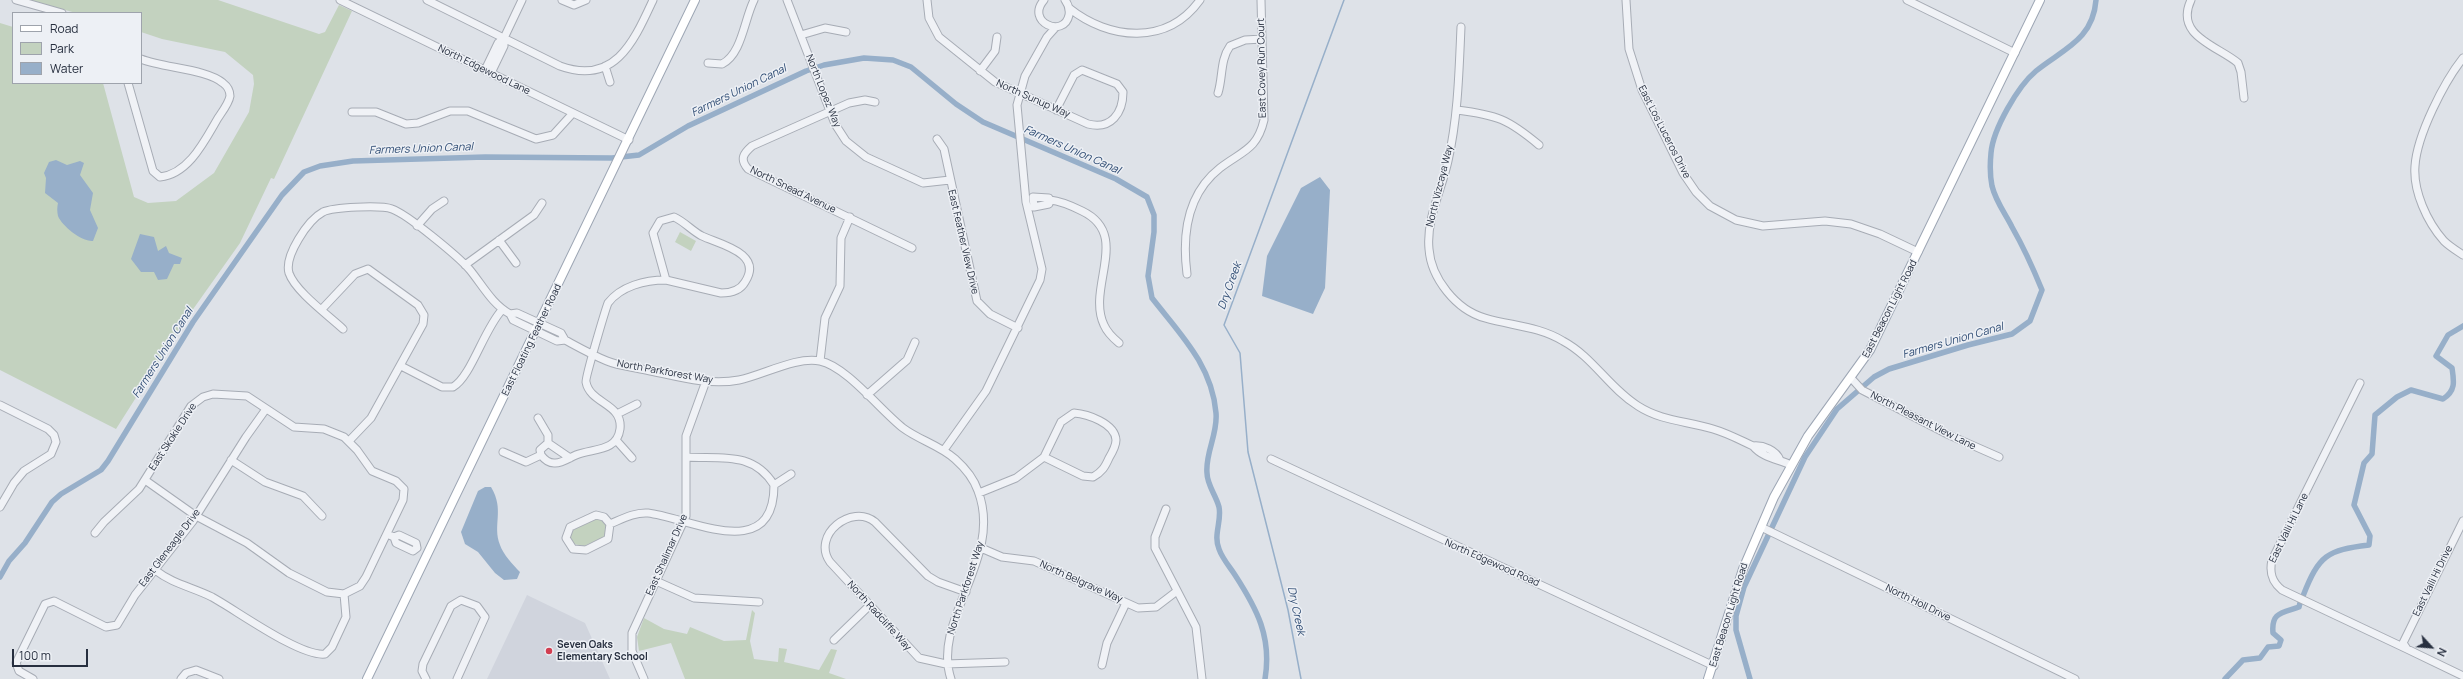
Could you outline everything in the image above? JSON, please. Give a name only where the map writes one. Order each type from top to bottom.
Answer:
[{"type":"main road","name":"East Floating Feather Road","points":[[368,679],[628,142],[695,0]]},
{"type":"main road","name":"East Beacon Light Road","points":[[1708,679],[1714,666],[1735,591],[1761,527],[1791,465],[1825,412],[1852,378],[1870,350],[2040,0]]},
{"type":"street","points":[[16,0],[58,12]]},
{"type":"street","name":"North Edgewood Lane","points":[[340,0],[573,113],[628,142]]},
{"type":"street","points":[[427,0],[566,68],[583,70],[605,66],[621,56],[629,48],[653,0]]},
{"type":"street","points":[[488,72],[504,46],[504,38],[522,0]]},
{"type":"street","points":[[562,0],[574,5],[583,2]]},
{"type":"street","points":[[708,63],[722,64],[733,56],[740,42],[746,16],[754,0]]},
{"type":"street","name":"North Lopez Way","points":[[787,0],[835,124],[846,141],[866,157],[923,183],[950,180]]},
{"type":"street","name":"North Sunup Way","points":[[927,0],[929,18],[938,37],[1000,86],[1056,110],[1095,126],[1109,123],[1116,117],[1121,108],[1123,92],[1120,88],[1082,70],[1074,75],[1056,110]]},
{"type":"street","points":[[1034,0],[1039,9],[1047,37]]},
{"type":"street","points":[[1039,9],[1044,0]]},
{"type":"street","points":[[1065,0],[1070,13],[1065,22]]},
{"type":"street","points":[[1069,8],[1080,16],[1116,30],[1149,34],[1179,22],[1200,0]]},
{"type":"street","name":"East Covey Run Court","points":[[1187,274],[1186,227],[1197,196],[1208,179],[1220,168],[1252,147],[1261,131],[1264,120],[1262,0]]},
{"type":"street","name":"East Los Luceros Drive","points":[[1626,0],[1629,49],[1642,90],[1683,173],[1696,192],[1710,206],[1736,220],[1763,226],[1825,221],[1851,224],[1880,234],[1918,252]]},
{"type":"street","points":[[1907,0],[2015,53]]},
{"type":"street","points":[[2191,0],[2187,13],[2190,25],[2207,45],[2238,63],[2241,72],[2244,98]]},
{"type":"street","points":[[944,450],[986,391],[1018,328],[1040,280],[1042,269],[1029,202],[1019,133],[1019,94],[1025,76],[1047,37],[1056,27],[1080,16]]},
{"type":"street","points":[[1043,22],[1056,27]]},
{"type":"street","name":"North Vizcaya Way","points":[[1461,27],[1457,110],[1448,160],[1428,230],[1429,250],[1433,267],[1450,296],[1485,318],[1526,326],[1564,341],[1584,356],[1621,394],[1639,407],[1660,418],[1713,429],[1753,446],[1766,448],[1777,454],[1780,460],[1791,465]]},
{"type":"street","points":[[801,35],[825,28],[846,32]]},
{"type":"street","points":[[980,71],[995,50],[997,37]]},
{"type":"street","points":[[1218,93],[1222,77],[1222,63],[1230,46],[1245,40],[1262,39]]},
{"type":"street","points":[[2463,58],[2456,67],[2426,121],[2414,166],[2418,194],[2430,223],[2444,242],[2463,255]]},
{"type":"street","points":[[128,84],[153,171],[160,177],[169,176],[189,161],[199,150],[229,101],[229,91],[222,82],[212,77],[163,67],[142,59]]},
{"type":"street","points":[[605,66],[610,82]]},
{"type":"street","points":[[830,111],[855,101],[865,100],[875,102]]},
{"type":"street","points":[[1457,110],[1488,114],[1504,120],[1517,127],[1539,146]]},
{"type":"street","points":[[352,112],[376,112],[406,124],[418,123],[444,113],[468,111],[536,139],[553,135],[573,113]]},
{"type":"street","name":"North Snead Avenue","points":[[830,111],[752,146],[745,152],[742,158],[743,164],[748,169],[912,248]]},
{"type":"street","name":"East Feather View Drive","points":[[937,139],[944,149],[977,301],[990,314],[1018,328]]},
{"type":"street","points":[[1029,202],[1033,197],[1049,198],[1050,200],[1072,206],[1088,214],[1098,222],[1104,230],[1106,242],[1101,314],[1109,333],[1119,343]]},
{"type":"street","points":[[417,226],[432,209],[444,201]]},
{"type":"street","points":[[466,265],[534,215],[542,203]]},
{"type":"street","points":[[343,329],[297,285],[288,271],[288,263],[292,250],[312,221],[323,212],[331,209],[386,207],[401,214],[466,265],[502,310],[510,314]]},
{"type":"street","points":[[541,455],[554,464],[605,448],[616,440],[620,425],[617,414],[588,389],[586,375],[594,355],[605,310],[613,297],[628,288],[666,280],[729,293],[743,286],[747,280],[748,266],[739,251],[701,236],[682,220],[674,217],[666,218],[660,221],[653,233],[666,280]]},
{"type":"street","points":[[820,361],[825,318],[840,286],[841,238],[850,218]]},
{"type":"street","points":[[499,240],[516,263]]},
{"type":"street","points":[[322,309],[355,274],[368,269],[418,305],[424,315],[423,324],[368,423],[350,441]]},
{"type":"street","points":[[401,366],[442,386],[454,387],[462,380],[490,324],[502,310]]},
{"type":"street","name":"North Parkforest Way","points":[[564,340],[561,333],[517,313],[510,314],[513,320],[557,341],[564,340],[613,363],[706,381],[736,381],[802,361],[820,361],[836,367],[903,428],[944,450],[965,470],[979,493],[984,519],[981,548],[949,641],[946,664],[951,679]]},
{"type":"street","points":[[867,395],[907,360],[915,342]]},
{"type":"street","name":"North Pleasant View Lane","points":[[1852,378],[1861,388],[1949,435],[1999,457]]},
{"type":"street","name":"East Shalimar Drive","points":[[644,679],[632,651],[632,633],[684,522],[687,510],[687,430],[697,411],[706,381]]},
{"type":"street","name":"East Valli Hi Lane","points":[[2360,383],[2272,560],[2271,574],[2275,584],[2282,590],[2407,649]]},
{"type":"street","name":"East Skokie Drive","points":[[95,533],[104,522],[131,498],[146,480],[191,406],[203,397],[213,394],[247,396],[266,409]]},
{"type":"street","points":[[617,414],[637,404]]},
{"type":"street","points":[[0,405],[48,428],[54,435],[56,442],[52,454],[24,472],[3,495],[0,507]]},
{"type":"street","points":[[146,480],[196,516],[247,542],[289,573],[327,592],[344,594],[355,590],[363,582],[405,494],[401,485],[396,481],[372,471],[350,441],[331,431],[294,427],[266,409]]},
{"type":"street","name":"East Gleneagle Drive","points":[[33,679],[22,673],[17,667],[17,659],[43,608],[49,602],[58,603],[106,627],[114,628],[120,622],[135,595],[196,516],[231,460],[266,409]]},
{"type":"street","points":[[979,493],[1016,478],[1044,457],[1061,422],[1074,413],[1083,414],[1102,423],[1114,433],[1116,440],[1114,449],[1105,467],[1093,477],[1083,476],[1044,457]]},
{"type":"street","points":[[538,418],[548,434],[548,443]]},
{"type":"street","points":[[616,440],[632,458]]},
{"type":"street","points":[[548,443],[570,458]]},
{"type":"street","points":[[541,455],[542,447],[548,443]]},
{"type":"street","points":[[503,452],[526,462],[541,455]]},
{"type":"street","points":[[610,524],[641,513],[725,532],[754,526],[764,519],[771,509],[774,485],[764,470],[748,461],[686,457]]},
{"type":"street","name":"North Edgewood Road","points":[[1271,459],[1714,666]]},
{"type":"street","points":[[231,460],[265,482],[303,496],[322,516]]},
{"type":"street","points":[[774,485],[791,474]]},
{"type":"street","points":[[1166,509],[1155,537],[1155,548],[1197,633],[1202,679]]},
{"type":"street","points":[[591,516],[600,516],[610,524],[608,539],[586,550],[573,549],[568,542],[567,533],[570,527],[591,516]]},
{"type":"street","name":"North Radcliffe Way","points":[[966,592],[938,582],[928,576],[875,522],[865,516],[848,518],[833,528],[824,540],[825,552],[830,562],[914,654],[924,660],[946,664],[1005,662]]},
{"type":"street","name":"East Valli Hi Drive","points":[[2407,649],[2403,641],[2463,521]]},
{"type":"street","name":"North Holl Drive","points":[[1761,527],[2075,679]]},
{"type":"street","points":[[387,534],[394,537],[396,543],[412,551],[417,548],[428,554]]},
{"type":"street","name":"North Belgrave Way","points":[[981,548],[1002,557],[1034,561],[1138,608],[1150,609],[1161,604],[1176,590]]},
{"type":"street","points":[[155,570],[173,583],[216,599],[249,622],[313,653],[325,654],[332,647],[346,617],[344,594]]},
{"type":"street","points":[[656,581],[694,598],[759,602]]},
{"type":"street","points":[[426,679],[423,664],[451,606],[460,600],[478,606],[485,617],[457,679]]},
{"type":"street","points":[[1102,665],[1107,643],[1126,603]]},
{"type":"street","points":[[834,640],[869,606]]},
{"type":"street","points":[[2407,649],[2463,676]]},
{"type":"street","points":[[181,679],[191,671],[202,670],[219,679]]},
{"type":"shaded area","name":"Seven Oaks Elementary School","points":[[527,595],[585,623],[610,679],[487,679]]},
{"type":"green space","points":[[29,0],[218,0],[319,34],[325,32],[339,5],[352,11],[274,179],[271,178],[240,243],[184,322],[116,429],[0,370],[0,23],[12,27],[12,84],[103,84],[134,197],[148,203],[176,201],[214,173],[249,112],[254,84],[253,75],[225,52],[162,39],[142,32],[142,12],[72,12]]},
{"type":"green space","points":[[680,232],[696,241],[691,251],[675,242]]},
{"type":"green space","points":[[596,519],[601,520],[607,526],[604,537],[584,546],[574,544],[570,536],[573,530]]},
{"type":"green space","points":[[752,610],[755,613],[750,641],[754,659],[778,662],[779,648],[787,649],[784,662],[819,670],[831,649],[837,650],[829,673],[846,679],[685,679],[671,643],[639,651],[637,637],[644,618],[664,629],[687,634],[690,627],[724,641],[746,640]]},
{"type":"water","points":[[56,160],[67,165],[80,161],[84,163],[80,175],[93,193],[90,210],[98,228],[93,241],[83,239],[73,233],[60,220],[57,210],[58,203],[45,193],[46,178],[44,173],[49,162]]},
{"type":"water","points":[[1320,177],[1330,190],[1325,288],[1313,314],[1262,296],[1267,256],[1301,188]]},
{"type":"water","points":[[140,234],[154,237],[158,251],[166,246],[169,253],[182,258],[180,264],[174,264],[167,279],[158,280],[154,272],[141,272],[131,259]]},
{"type":"water","points":[[485,487],[491,487],[495,495],[498,510],[498,538],[503,552],[520,572],[517,579],[504,580],[495,573],[478,552],[465,544],[461,532],[478,491]]},
{"type":"waterway","name":"Dry Creek","points":[[1301,679],[1288,610],[1248,452],[1240,353],[1224,325],[1344,0]]},
{"type":"waterway","name":"Farmers Union Canal","points":[[1750,679],[1736,630],[1736,616],[1744,587],[1805,457],[1837,409],[1874,377],[1889,369],[1968,345],[2012,334],[2030,321],[2042,290],[2032,266],[1994,192],[1990,170],[1993,143],[2001,120],[2014,97],[2036,71],[2075,42],[2083,34],[2094,14],[2096,0]]},
{"type":"waterway","name":"Farmers Union Canal","points":[[0,577],[9,561],[25,543],[52,502],[61,494],[101,470],[108,461],[193,322],[282,195],[304,172],[320,166],[353,161],[485,157],[612,158],[639,155],[688,126],[806,71],[824,65],[864,58],[893,60],[911,67],[956,104],[983,122],[1116,179],[1147,197],[1154,215],[1154,232],[1148,276],[1152,298],[1193,351],[1208,380],[1213,396],[1216,421],[1214,436],[1208,458],[1207,477],[1220,512],[1217,544],[1222,556],[1250,600],[1261,624],[1266,650],[1267,664],[1265,679]]},
{"type":"waterway","points":[[2303,596],[2314,571],[2326,557],[2343,549],[2369,545],[2370,536],[2354,505],[2364,463],[2372,454],[2375,415],[2397,397],[2411,390],[2443,399],[2450,393],[2453,385],[2452,368],[2436,356],[2448,335],[2463,326]]},
{"type":"waterway","points":[[2225,679],[2243,660],[2260,658],[2268,647],[2279,646],[2281,640],[2273,633],[2274,621],[2279,614],[2299,607],[2300,603]]},
{"type":"place","name":"Seven Oaks Elementary School","points":[[549,651]]}]
